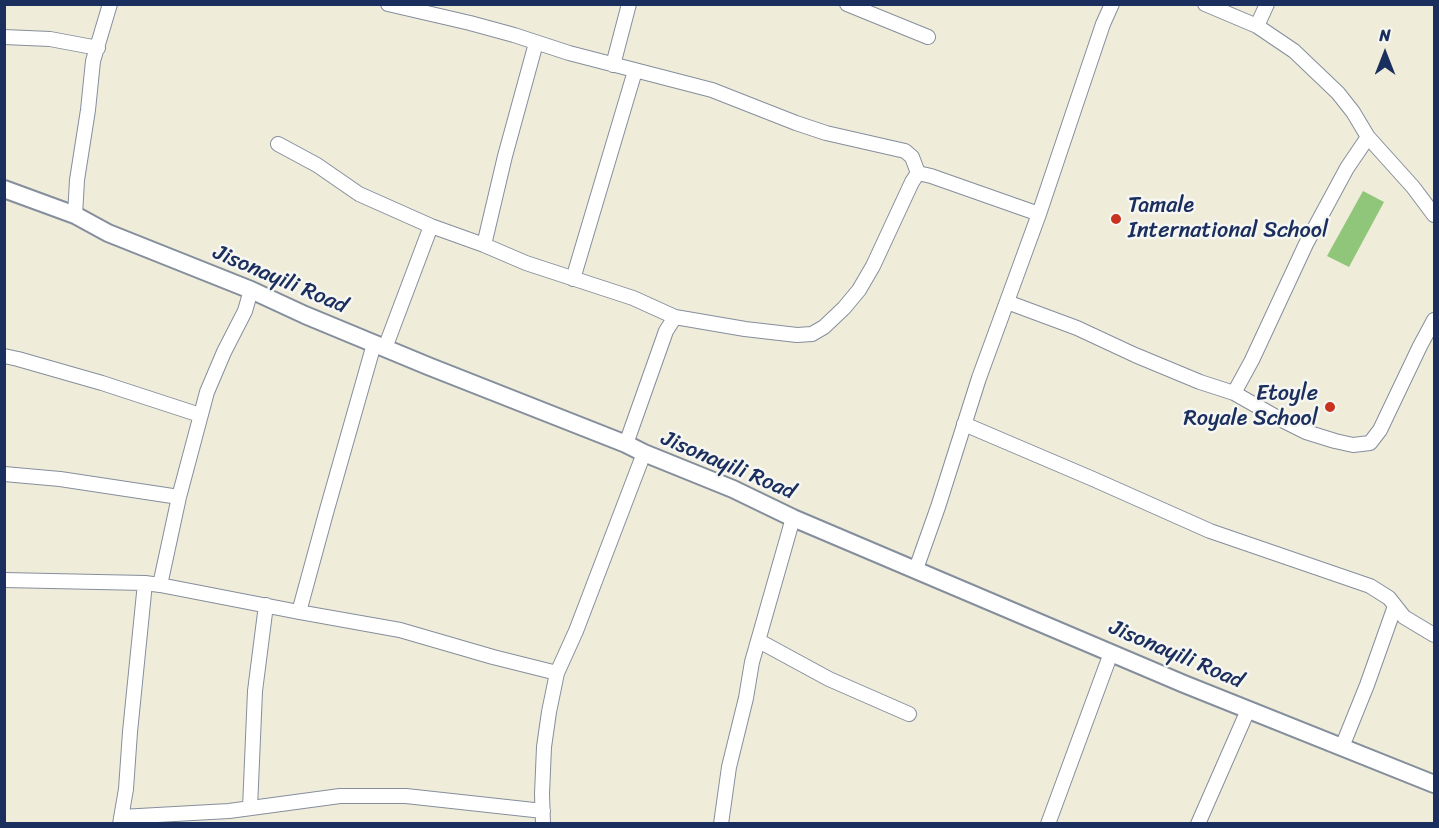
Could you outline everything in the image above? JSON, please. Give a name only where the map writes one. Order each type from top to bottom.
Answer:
[{"type":"street","points":[[75,215],[77,180],[93,61],[110,4]]},
{"type":"street","points":[[278,144],[317,165],[359,194],[431,226],[526,263],[633,298],[675,317],[797,335],[812,334],[824,327],[859,290],[918,173],[912,157],[905,151],[826,133],[712,90],[613,65],[418,8],[388,4]]},
{"type":"street","points":[[613,65],[629,4]]},
{"type":"street","points":[[847,4],[928,37]]},
{"type":"street","points":[[916,569],[979,378],[1040,214],[1112,4]]},
{"type":"street","points":[[1205,4],[1257,26],[1294,51],[1338,93],[1368,137],[1413,187],[1434,215]]},
{"type":"street","points":[[1257,26],[1267,4]]},
{"type":"street","points":[[4,36],[50,39],[98,48]]},
{"type":"street","points":[[484,245],[505,156],[536,43]]},
{"type":"street","points":[[573,279],[635,71]]},
{"type":"street","points":[[1233,393],[1252,360],[1321,215],[1347,168],[1368,137]]},
{"type":"street","points":[[918,173],[1040,214]]},
{"type":"street","name":"Jisonayili Road","points":[[4,189],[75,215],[108,233],[251,290],[304,315],[626,444],[733,489],[793,518],[1248,710],[1434,784]]},
{"type":"street","points":[[299,612],[326,513],[380,346],[431,226]]},
{"type":"street","points":[[160,585],[178,497],[207,392],[244,311],[251,290]]},
{"type":"street","points":[[1007,302],[1077,328],[1200,382],[1233,393],[1306,432],[1353,445],[1370,443],[1380,430],[1434,320]]},
{"type":"street","points":[[626,444],[666,331],[675,317]]},
{"type":"street","points":[[4,356],[102,383],[200,415]]},
{"type":"street","points":[[964,424],[1210,531],[1370,586],[1389,598],[1404,617],[1434,635]]},
{"type":"street","points":[[145,583],[126,789],[120,820],[229,811],[340,796],[405,795],[543,817],[544,747],[557,674],[576,631],[644,453]]},
{"type":"street","points":[[4,474],[60,479],[178,497]]},
{"type":"street","points":[[721,824],[729,767],[746,698],[752,662],[793,518]]},
{"type":"street","points":[[4,580],[160,585],[400,630],[557,674]]},
{"type":"street","points":[[250,808],[255,691],[266,605]]},
{"type":"street","points":[[1342,747],[1395,606]]},
{"type":"street","points":[[759,641],[829,679],[909,714]]},
{"type":"street","points":[[1048,824],[1111,652]]},
{"type":"street","points":[[1198,824],[1248,710]]},
{"type":"green space","points":[[1363,191],[1384,202],[1349,267],[1327,256]]},
{"type":"place","name":"Tamale International School","points":[[1116,219]]},
{"type":"place","name":"Etoyle Royale School","points":[[1330,407]]}]
